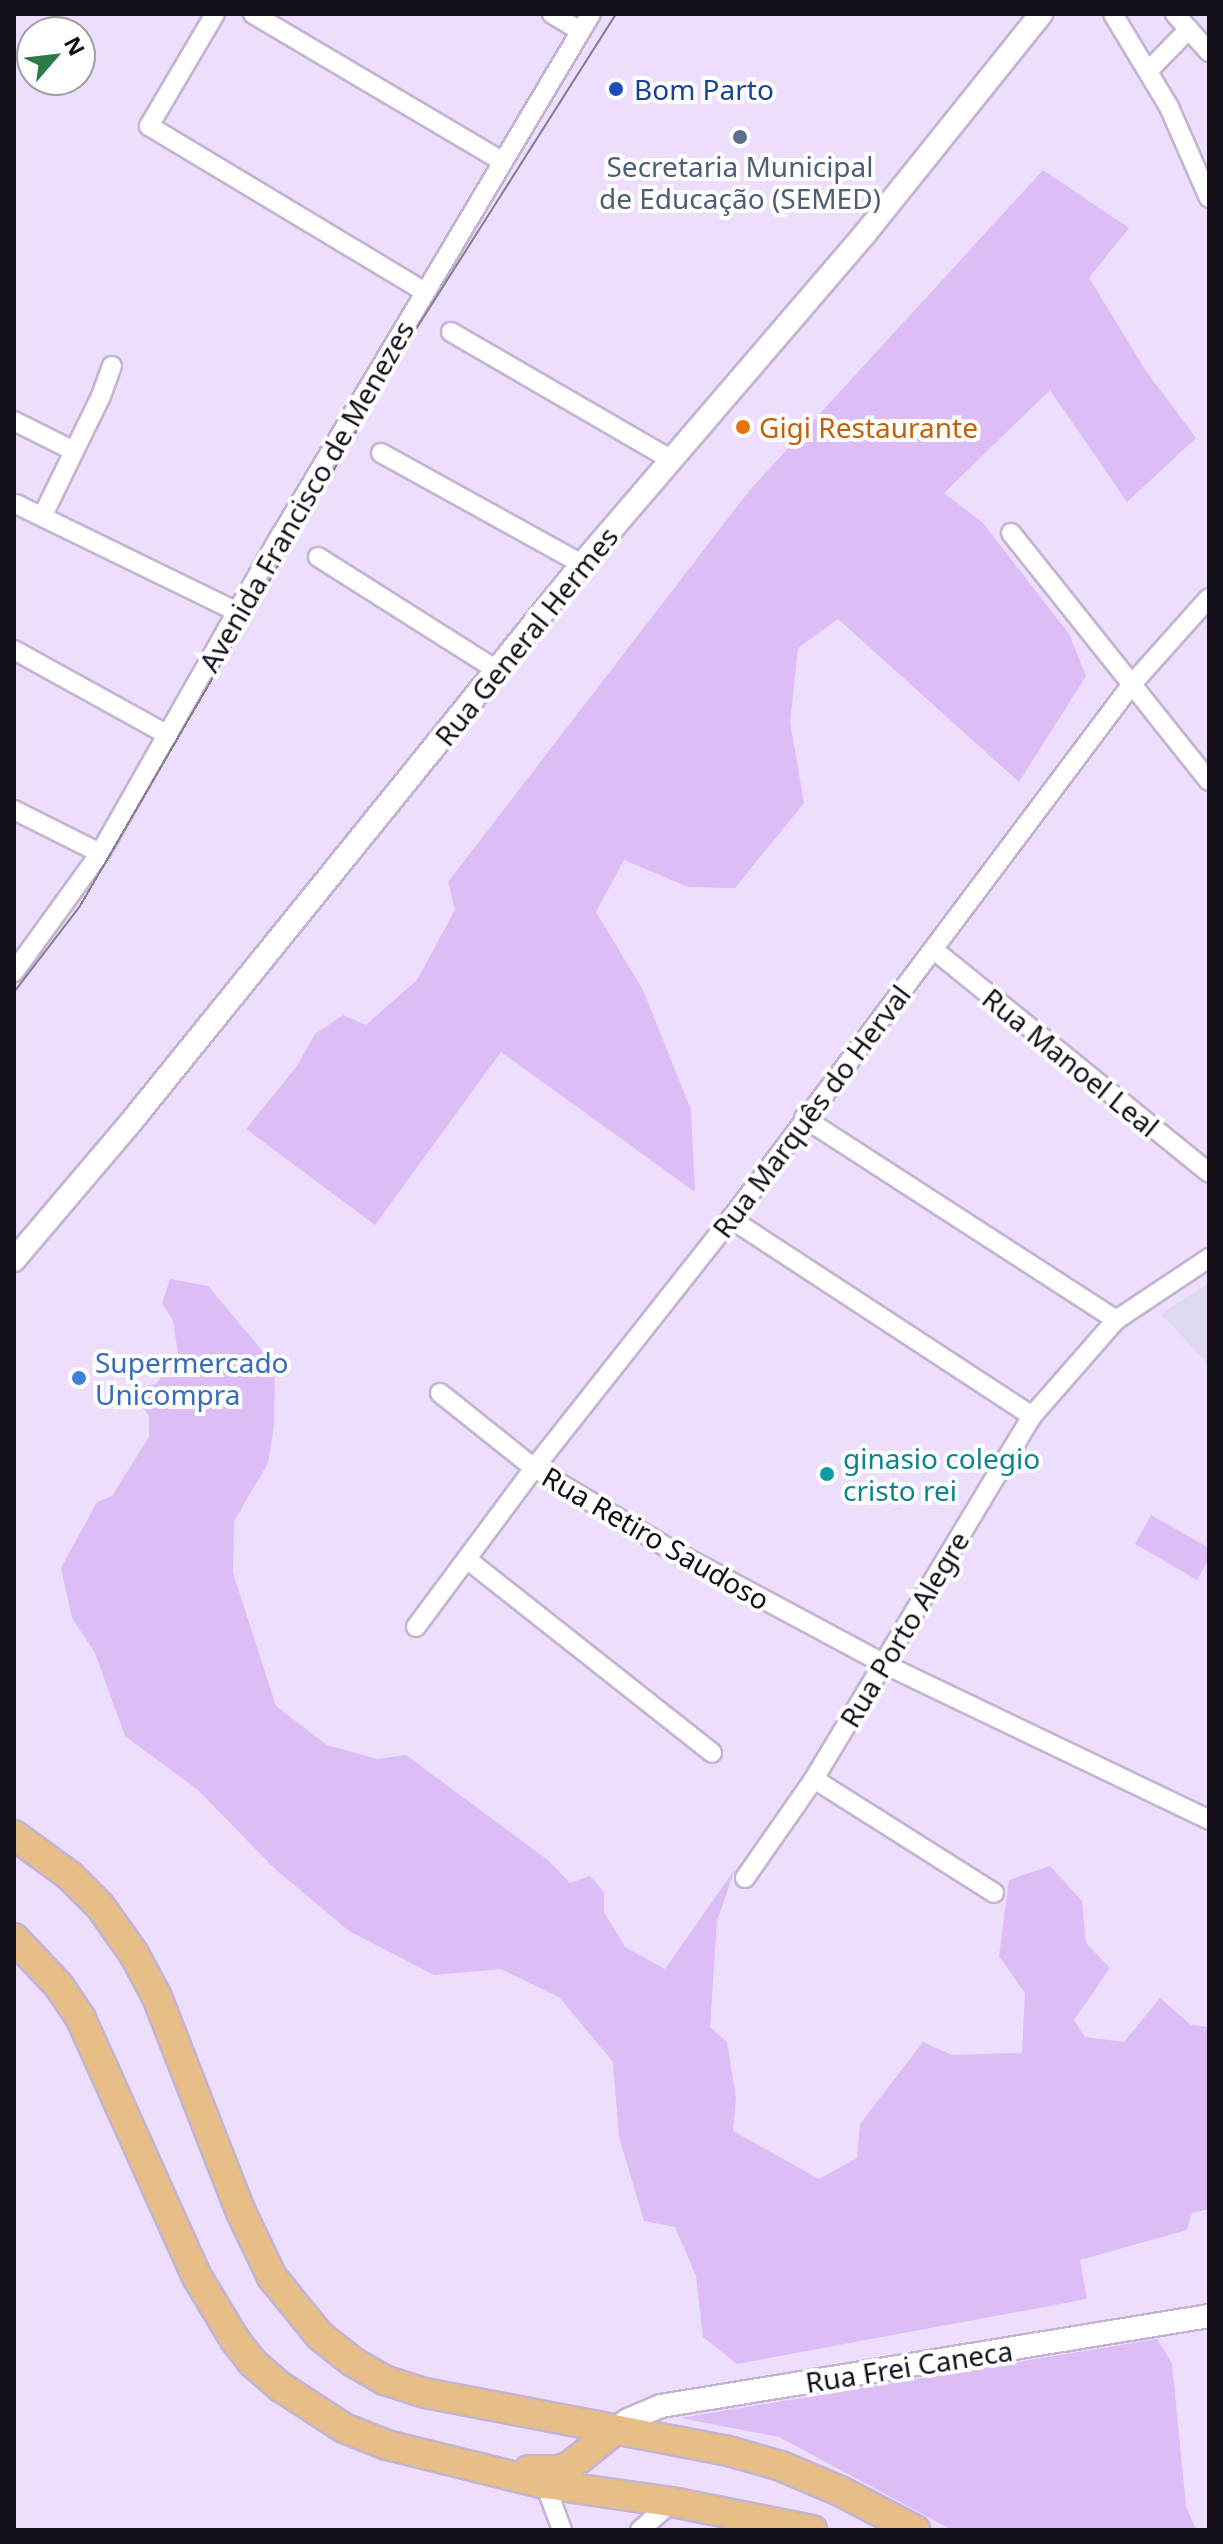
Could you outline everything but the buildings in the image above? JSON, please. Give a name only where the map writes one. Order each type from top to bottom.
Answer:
[{"type":"main road","points":[[14,1835],[80,1886],[100,1906],[134,1954],[204,2100],[241,2212],[272,2277],[320,2336],[353,2362],[384,2380],[425,2393],[725,2450],[781,2466],[840,2491],[915,2530]]},
{"type":"main road","points":[[14,1938],[59,1986],[81,2019],[197,2277],[253,2363],[281,2387],[344,2428],[387,2445],[545,2484],[672,2502],[812,2530]]},
{"type":"main road","points":[[457,2463],[558,2470],[570,2466],[615,2430]]},
{"type":"street","points":[[215,14],[149,126],[425,292]]},
{"type":"street","points":[[253,14],[502,161]]},
{"type":"street","points":[[552,14],[580,31]]},
{"type":"street","name":"Avenida Francisco de Menezes","points":[[14,972],[100,853],[237,612],[591,14]]},
{"type":"street","name":"Rua General Hermes","points":[[14,1260],[131,1122],[582,564],[864,235],[1041,14]]},
{"type":"street","points":[[1113,14],[1149,70],[1209,198]]},
{"type":"street","points":[[1175,14],[1209,52]]},
{"type":"street","points":[[1149,70],[1189,29]]},
{"type":"street","points":[[451,332],[672,460]]},
{"type":"street","points":[[43,515],[112,366]]},
{"type":"street","points":[[14,421],[74,451]]},
{"type":"street","points":[[381,453],[582,564]]},
{"type":"street","points":[[16,504],[237,612]]},
{"type":"street","points":[[1011,533],[1209,781]]},
{"type":"street","points":[[318,557],[497,670]]},
{"type":"street","name":"Rua Marquês do Herval","points":[[416,1627],[468,1560],[683,1262],[731,1219],[1132,684],[1209,598]]},
{"type":"street","points":[[14,650],[168,735]]},
{"type":"street","points":[[14,810],[100,853]]},
{"type":"street","name":"Rua Manoel Leal","points":[[934,950],[1209,1173]]},
{"type":"street","points":[[804,1118],[1116,1320]]},
{"type":"street","points":[[731,1219],[1032,1416]]},
{"type":"street","name":"Rua Porto Alegre","points":[[745,1878],[814,1779],[1032,1416],[1116,1320],[1209,1258]]},
{"type":"street","name":"Rua Retiro Saudoso","points":[[440,1393],[534,1468],[668,1548],[884,1664],[1209,1820]]},
{"type":"street","points":[[468,1560],[712,1753]]},
{"type":"street","points":[[814,1779],[994,1893]]},
{"type":"street","name":"Rua Frei Caneca","points":[[615,2430],[628,2420],[661,2406],[1209,2316]]},
{"type":"street","points":[[545,2484],[562,2530]]},
{"type":"street","points":[[640,2530],[672,2502]]},
{"type":"shaded area","points":[[1043,170],[1129,228],[1089,278],[1146,371],[1196,438],[1127,502],[1050,390],[944,493],[983,523],[1069,634],[1086,676],[1019,782],[838,619],[798,648],[790,722],[804,803],[735,888],[688,887],[624,860],[596,912],[643,990],[691,1110],[695,1192],[501,1052],[375,1225],[246,1129],[297,1066],[315,1034],[343,1015],[366,1025],[417,980],[455,910],[448,882],[749,491]]},
{"type":"shaded area","points":[[170,1279],[208,1286],[275,1366],[274,1426],[268,1463],[234,1521],[233,1573],[276,1706],[327,1745],[377,1759],[406,1755],[549,1861],[570,1883],[590,1876],[604,1892],[604,1912],[625,1947],[665,1969],[735,1869],[717,1921],[710,2027],[727,2042],[736,2098],[733,2131],[819,2179],[857,2158],[860,2124],[923,2042],[952,2055],[1022,2053],[1025,1993],[999,1956],[1009,1880],[1050,1866],[1082,1901],[1086,1943],[1110,1968],[1074,2020],[1085,2037],[1124,2042],[1160,1998],[1191,2025],[1209,2027],[1209,2209],[1192,2213],[1187,2230],[1080,2260],[1087,2299],[737,2364],[703,2337],[696,2276],[675,2227],[644,2221],[619,2137],[613,2062],[559,1997],[501,1969],[434,1975],[349,1931],[275,1869],[198,1790],[125,1736],[95,1653],[72,1618],[61,1568],[97,1502],[112,1496],[149,1437],[149,1416],[138,1401],[144,1386],[156,1384],[178,1354],[173,1320],[162,1304]]},
{"type":"shaded area","points":[[1209,1283],[1209,1365],[1161,1314]]},
{"type":"shaded area","points":[[1151,1515],[1209,1548],[1209,1559],[1197,1580],[1135,1544]]},
{"type":"shaded area","points":[[1157,2339],[1172,2363],[1186,2506],[1196,2530],[952,2530],[779,2437],[680,2418]]},
{"type":"tram line","points":[[14,992],[80,906],[411,337],[616,14]]},
{"type":"place","name":"Bom Parto","points":[[616,89]]},
{"type":"place","name":"Secretaria Municipal de Educação (SEMED)","points":[[740,137]]},
{"type":"place","name":"Gigi Restaurante","points":[[743,427]]},
{"type":"place","name":"Supermercado Unicompra","points":[[79,1378]]},
{"type":"place","name":"ginasio colegio cristo rei","points":[[827,1474]]}]
